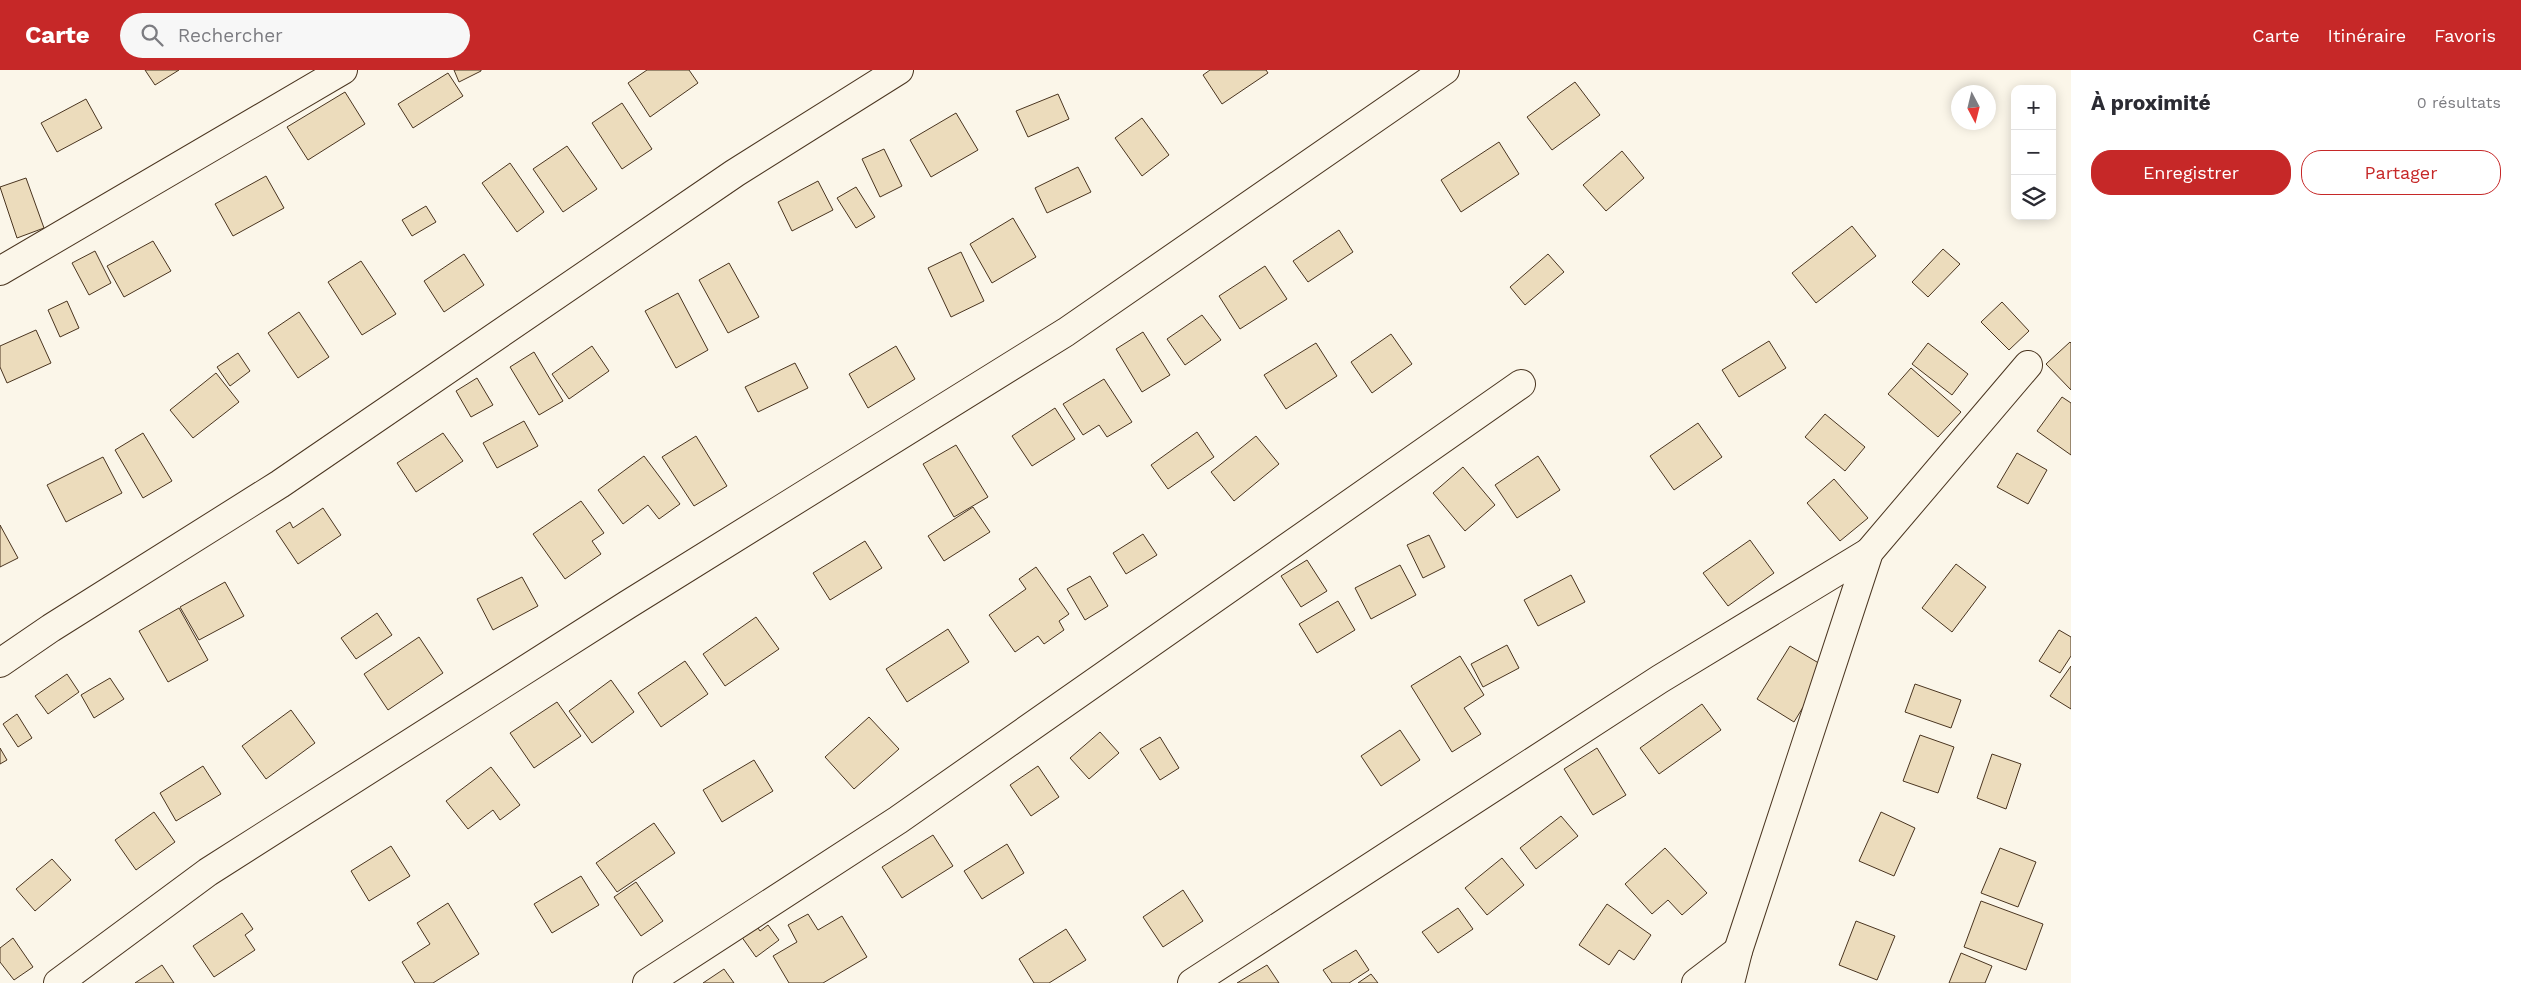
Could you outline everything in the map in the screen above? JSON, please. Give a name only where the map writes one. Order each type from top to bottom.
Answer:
[{"type":"street","points":[[0,271],[344,70]]},
{"type":"street","points":[[0,663],[51,628],[280,484],[735,173],[900,70]]},
{"type":"street","points":[[58,983],[208,872],[618,611],[1066,332],[1445,70]]},
{"type":"street","points":[[1192,983],[1660,680],[1869,552],[2028,365]]},
{"type":"street","points":[[647,983],[898,820],[1522,384]]},
{"type":"street","points":[[1730,983],[1738,951],[1869,552]]},
{"type":"street","points":[[1696,983],[1738,951]]},
{"type":"building","points":[[145,70],[179,70],[155,85]]},
{"type":"building","points":[[454,70],[481,70],[481,71],[459,82]]},
{"type":"building","points":[[647,70],[689,70],[698,83],[650,117],[628,83]]},
{"type":"building","points":[[1210,70],[1266,70],[1268,73],[1222,104],[1203,75]]},
{"type":"building","points":[[448,73],[463,96],[413,128],[398,104]]},
{"type":"building","points":[[1575,82],[1600,115],[1552,150],[1527,117]]},
{"type":"building","points":[[345,92],[365,124],[308,160],[287,127]]},
{"type":"building","points":[[1058,94],[1069,119],[1028,137],[1016,111]]},
{"type":"building","points":[[86,99],[102,128],[57,152],[41,123]]},
{"type":"building","points":[[622,103],[652,149],[622,169],[592,123]]},
{"type":"building","points":[[956,113],[978,150],[931,177],[910,140]]},
{"type":"building","points":[[1142,118],[1169,155],[1142,176],[1115,138]]},
{"type":"building","points":[[1499,142],[1519,174],[1461,212],[1441,180]]},
{"type":"building","points":[[567,146],[597,189],[563,212],[533,169]]},
{"type":"building","points":[[884,149],[902,186],[880,197],[862,159]]},
{"type":"building","points":[[1622,151],[1644,178],[1606,211],[1583,185]]},
{"type":"building","points":[[510,163],[544,212],[517,232],[482,183]]},
{"type":"building","points":[[1078,167],[1091,192],[1047,213],[1035,188]]},
{"type":"building","points":[[266,176],[284,208],[233,236],[215,204]]},
{"type":"building","points":[[26,178],[44,228],[17,238],[0,187]]},
{"type":"building","points":[[818,181],[833,210],[792,231],[778,202]]},
{"type":"building","points":[[856,187],[875,217],[856,228],[837,198]]},
{"type":"building","points":[[426,206],[436,222],[412,236],[402,220]]},
{"type":"building","points":[[1013,218],[1036,257],[992,283],[970,244]]},
{"type":"building","points":[[1852,226],[1876,256],[1816,303],[1792,273]]},
{"type":"building","points":[[1339,230],[1353,252],[1308,282],[1293,261]]},
{"type":"building","points":[[153,241],[171,271],[124,297],[107,266]]},
{"type":"building","points":[[1943,249],[1960,264],[1928,297],[1912,282]]},
{"type":"building","points":[[95,251],[111,283],[89,295],[72,263]]},
{"type":"building","points":[[961,252],[984,301],[951,317],[928,268]]},
{"type":"building","points":[[464,254],[484,285],[444,312],[424,281]]},
{"type":"building","points":[[1548,254],[1564,272],[1525,305],[1510,287]]},
{"type":"building","points":[[361,261],[396,314],[362,335],[328,282]]},
{"type":"building","points":[[729,263],[759,317],[728,333],[699,280]]},
{"type":"building","points":[[1265,266],[1287,299],[1240,329],[1219,296]]},
{"type":"building","points":[[678,293],[708,350],[676,368],[645,311]]},
{"type":"building","points":[[67,301],[79,328],[60,337],[48,310]]},
{"type":"building","points":[[2002,302],[2029,331],[2009,350],[1981,322]]},
{"type":"building","points":[[299,312],[329,357],[298,378],[268,333]]},
{"type":"building","points":[[1202,315],[1221,340],[1185,365],[1167,339]]},
{"type":"building","points":[[36,330],[51,363],[7,383],[0,367],[0,346]]},
{"type":"building","points":[[1143,332],[1170,375],[1142,392],[1116,349]]},
{"type":"building","points":[[1391,334],[1412,364],[1372,393],[1351,362]]},
{"type":"building","points":[[1769,341],[1786,368],[1739,397],[1722,370]]},
{"type":"building","points":[[1316,343],[1337,376],[1286,409],[1264,375]]},
{"type":"building","points":[[1928,343],[1968,374],[1952,395],[1912,364]]},
{"type":"building","points":[[2071,343],[2071,390],[2046,364]]},
{"type":"building","points":[[592,346],[609,371],[569,399],[552,374]]},
{"type":"building","points":[[896,346],[915,379],[868,408],[849,374]]},
{"type":"building","points":[[534,352],[563,401],[539,415],[510,367]]},
{"type":"building","points":[[238,353],[250,371],[230,386],[217,367]]},
{"type":"building","points":[[795,363],[808,388],[758,412],[745,387]]},
{"type":"building","points":[[1911,368],[1961,412],[1938,437],[1888,394]]},
{"type":"building","points":[[216,373],[239,402],[193,438],[170,410]]},
{"type":"building","points":[[477,378],[493,405],[471,417],[456,391]]},
{"type":"building","points":[[1104,379],[1132,422],[1107,437],[1099,425],[1083,435],[1063,404]]},
{"type":"building","points":[[2062,397],[2071,403],[2071,455],[2037,431]]},
{"type":"building","points":[[1055,408],[1075,439],[1032,466],[1012,436]]},
{"type":"building","points":[[1825,414],[1865,447],[1845,471],[1805,437]]},
{"type":"building","points":[[524,421],[538,446],[497,468],[483,443]]},
{"type":"building","points":[[1698,423],[1722,457],[1674,490],[1650,456]]},
{"type":"building","points":[[1197,432],[1214,457],[1168,489],[1151,465]]},
{"type":"building","points":[[143,433],[172,481],[143,498],[115,450]]},
{"type":"building","points":[[443,433],[463,461],[416,492],[397,463]]},
{"type":"building","points":[[696,436],[727,486],[694,506],[662,457]]},
{"type":"building","points":[[1256,436],[1279,464],[1234,501],[1211,472]]},
{"type":"building","points":[[956,445],[988,497],[954,517],[923,464]]},
{"type":"building","points":[[2017,453],[2047,470],[2028,504],[1997,487]]},
{"type":"building","points":[[644,456],[680,504],[659,519],[648,505],[623,524],[598,490]]},
{"type":"building","points":[[1538,456],[1560,490],[1517,518],[1495,485]]},
{"type":"building","points":[[103,457],[122,493],[66,522],[47,485]]},
{"type":"building","points":[[1463,467],[1495,505],[1465,531],[1433,493]]},
{"type":"building","points":[[1834,479],[1868,518],[1840,541],[1807,503]]},
{"type":"building","points":[[581,501],[604,533],[592,541],[601,554],[565,579],[533,534]]},
{"type":"building","points":[[973,507],[990,532],[944,561],[928,536]]},
{"type":"building","points":[[323,508],[341,535],[298,564],[276,531],[290,522],[293,528]]},
{"type":"building","points":[[0,525],[18,558],[0,567]]},
{"type":"building","points":[[1143,534],[1157,555],[1126,574],[1113,553]]},
{"type":"building","points":[[1429,535],[1445,567],[1423,578],[1407,545]]},
{"type":"building","points":[[1750,540],[1774,573],[1728,606],[1703,573]]},
{"type":"building","points":[[865,541],[882,568],[830,600],[813,573]]},
{"type":"building","points":[[1307,560],[1327,591],[1301,607],[1281,576]]},
{"type":"building","points":[[1956,564],[1986,587],[1952,632],[1922,608]]},
{"type":"building","points":[[1400,565],[1416,595],[1371,619],[1355,588]]},
{"type":"building","points":[[1036,567],[1069,614],[1059,621],[1064,630],[1044,644],[1038,636],[1015,652],[989,615],[1026,589],[1019,579]]},
{"type":"building","points":[[1571,575],[1585,602],[1538,626],[1524,600]]},
{"type":"building","points":[[1090,576],[1108,606],[1085,620],[1067,589]]},
{"type":"building","points":[[522,577],[538,606],[493,630],[477,599]]},
{"type":"building","points":[[225,582],[244,616],[199,640],[180,607]]},
{"type":"building","points":[[1338,601],[1355,630],[1317,653],[1299,624]]},
{"type":"building","points":[[179,608],[208,660],[168,682],[139,631]]},
{"type":"building","points":[[377,613],[392,635],[356,659],[341,638]]},
{"type":"building","points":[[756,617],[779,649],[725,686],[703,654]]},
{"type":"building","points":[[948,629],[969,662],[907,702],[886,669]]},
{"type":"building","points":[[2059,630],[2071,637],[2071,656],[2060,673],[2039,661]]},
{"type":"building","points":[[419,637],[443,673],[388,710],[364,674]]},
{"type":"building","points":[[1507,645],[1519,668],[1483,687],[1471,664]]},
{"type":"building","points":[[1790,646],[1827,668],[1794,722],[1757,699]]},
{"type":"building","points":[[1460,656],[1484,695],[1464,708],[1481,734],[1452,752],[1411,686]]},
{"type":"building","points":[[685,661],[708,694],[661,727],[638,693]]},
{"type":"building","points":[[2071,666],[2071,709],[2050,696]]},
{"type":"building","points":[[67,674],[79,692],[48,714],[35,696]]},
{"type":"building","points":[[110,678],[124,699],[94,718],[81,695]]},
{"type":"building","points":[[611,680],[634,712],[592,743],[569,711]]},
{"type":"building","points":[[1915,684],[1961,700],[1951,728],[1905,712]]},
{"type":"building","points":[[557,702],[581,736],[534,768],[510,733]]},
{"type":"building","points":[[1702,704],[1721,730],[1659,774],[1640,748]]},
{"type":"building","points":[[291,710],[315,743],[266,779],[242,746]]},
{"type":"building","points":[[17,714],[32,738],[18,747],[3,724]]},
{"type":"building","points":[[869,717],[899,749],[854,789],[825,757]]},
{"type":"building","points":[[1400,730],[1420,760],[1381,786],[1361,756]]},
{"type":"building","points":[[1100,732],[1119,753],[1089,779],[1070,758]]},
{"type":"building","points":[[1920,735],[1954,747],[1938,793],[1903,781]]},
{"type":"building","points":[[1160,737],[1179,768],[1160,780],[1140,749]]},
{"type":"building","points":[[0,748],[7,760],[0,764]]},
{"type":"building","points":[[1597,748],[1626,795],[1593,815],[1564,769]]},
{"type":"building","points":[[1992,754],[2021,764],[2006,809],[1977,798]]},
{"type":"building","points":[[754,760],[773,791],[722,822],[703,790]]},
{"type":"building","points":[[203,766],[221,794],[176,821],[160,793]]},
{"type":"building","points":[[1038,766],[1059,797],[1031,816],[1010,785]]},
{"type":"building","points":[[491,767],[520,805],[500,820],[493,810],[468,829],[446,801]]},
{"type":"building","points":[[154,812],[175,842],[136,870],[115,840]]},
{"type":"building","points":[[1881,812],[1915,828],[1894,876],[1859,861]]},
{"type":"building","points":[[1561,816],[1578,836],[1536,869],[1520,848]]},
{"type":"building","points":[[654,823],[675,853],[617,892],[596,863]]},
{"type":"building","points":[[933,835],[953,866],[902,898],[882,867]]},
{"type":"building","points":[[1007,844],[1024,873],[982,899],[964,871]]},
{"type":"building","points":[[391,846],[410,876],[369,901],[351,871]]},
{"type":"building","points":[[1665,848],[1707,893],[1682,915],[1668,900],[1652,914],[1625,884]]},
{"type":"building","points":[[2000,848],[2036,862],[2018,907],[1981,893]]},
{"type":"building","points":[[1502,858],[1524,885],[1487,915],[1465,888]]},
{"type":"building","points":[[52,859],[71,880],[35,911],[16,889]]},
{"type":"building","points":[[581,876],[599,905],[552,933],[534,904]]},
{"type":"building","points":[[636,882],[663,921],[641,936],[614,897]]},
{"type":"building","points":[[1183,890],[1203,921],[1163,947],[1143,917]]},
{"type":"building","points":[[1981,901],[2043,924],[2026,970],[1964,947]]},
{"type":"building","points":[[448,903],[479,954],[433,983],[415,983],[402,962],[430,944],[417,923]]},
{"type":"building","points":[[1607,904],[1651,935],[1634,960],[1619,950],[1609,965],[1579,945]]},
{"type":"building","points":[[1458,908],[1473,929],[1438,953],[1422,932]]},
{"type":"building","points":[[242,913],[253,929],[245,935],[255,950],[214,977],[193,946]]},
{"type":"building","points":[[808,914],[818,930],[842,916],[867,957],[823,983],[789,983],[773,956],[797,942],[788,925]]},
{"type":"building","points":[[1856,921],[1895,936],[1877,980],[1839,965]]},
{"type":"building","points":[[756,925],[760,931],[768,925],[779,940],[756,957],[741,936]]},
{"type":"building","points":[[1066,929],[1086,960],[1049,983],[1034,983],[1019,959]]},
{"type":"building","points":[[13,938],[33,967],[14,980],[0,962],[0,948]]},
{"type":"building","points":[[1356,950],[1369,970],[1349,983],[1332,983],[1323,970]]},
{"type":"building","points":[[1961,953],[1992,966],[1985,983],[1949,983]]},
{"type":"building","points":[[162,965],[174,983],[135,983]]},
{"type":"building","points":[[1267,965],[1279,983],[1237,983]]},
{"type":"building","points":[[724,969],[734,983],[703,983]]},
{"type":"building","points":[[1371,974],[1378,983],[1358,983]]}]
